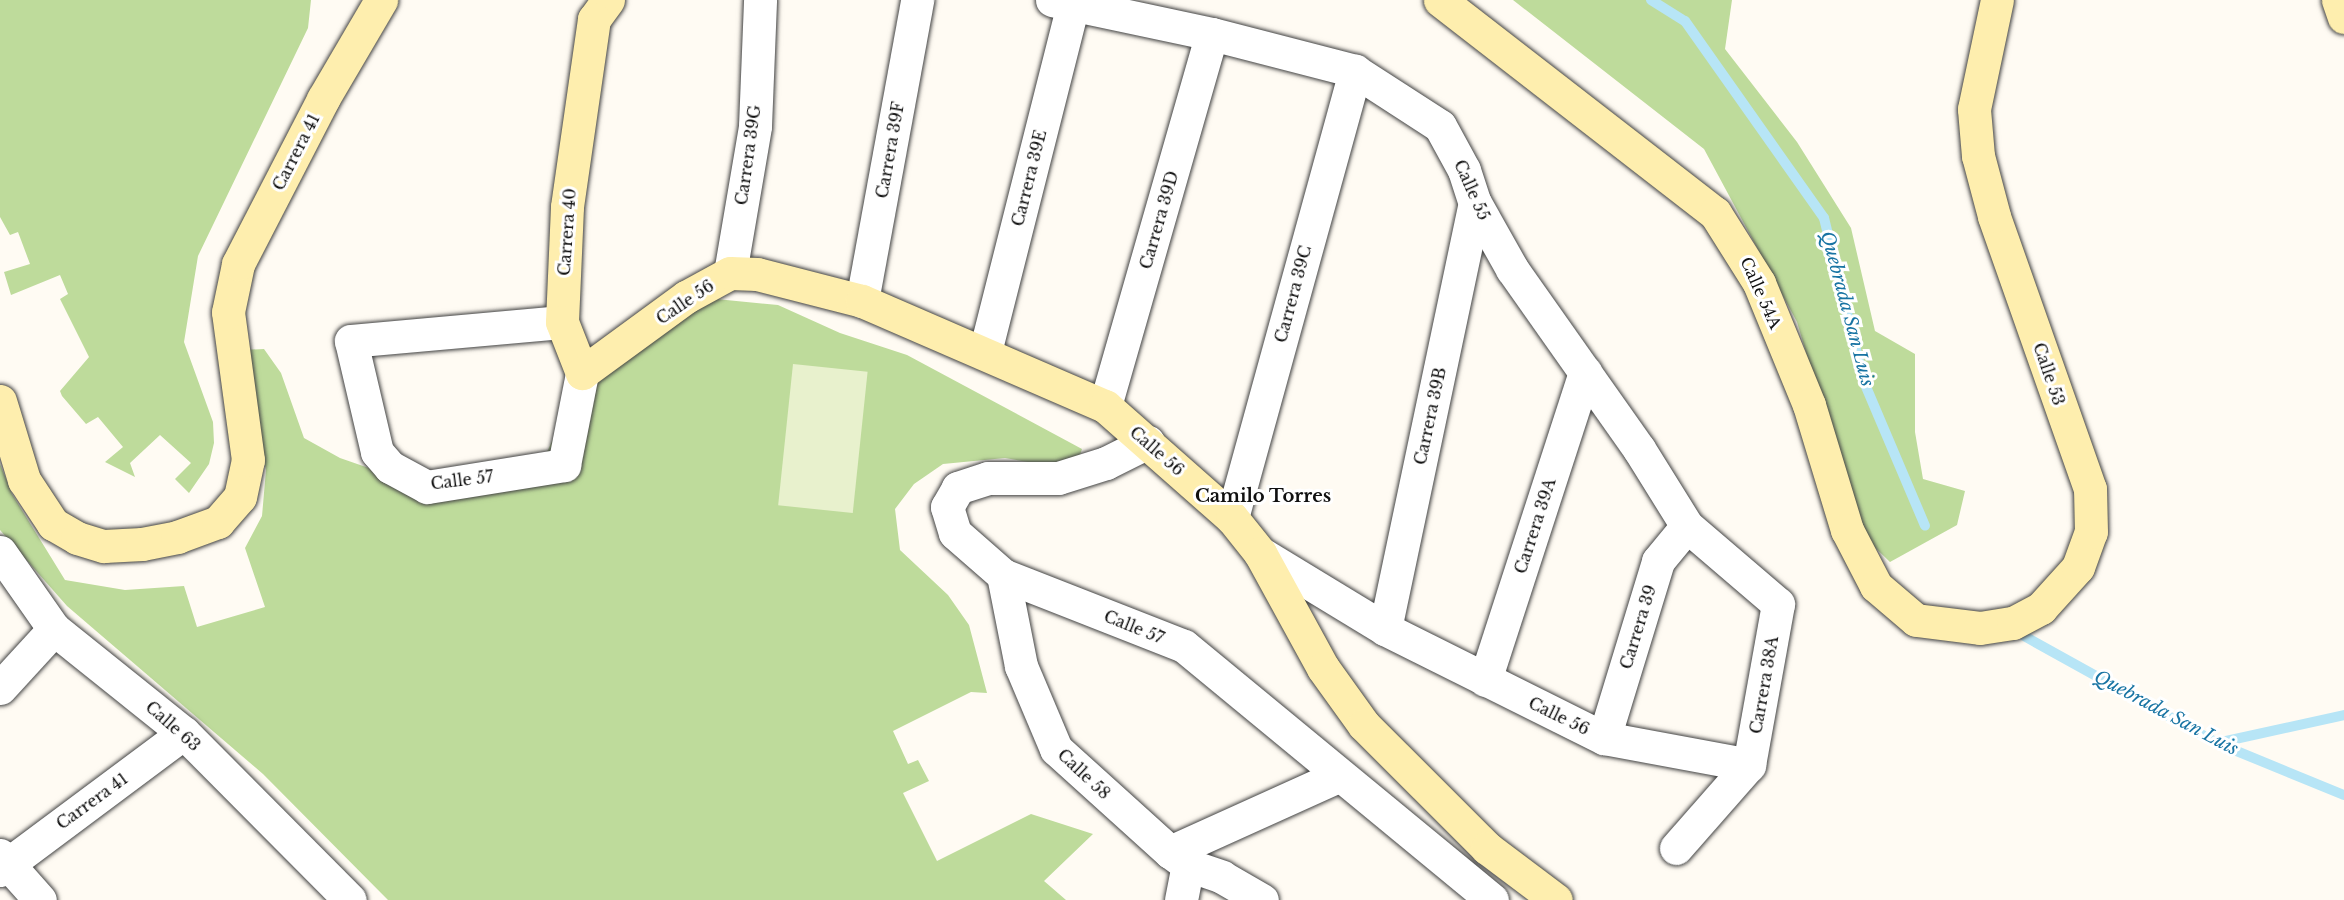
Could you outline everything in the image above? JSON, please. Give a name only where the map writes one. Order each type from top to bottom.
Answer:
[{"type":"street","name":"Carrera 41","points":[[0,401],[24,480],[52,524],[77,538],[104,546],[142,544],[177,537],[218,522],[240,497],[248,460],[228,312],[238,264],[323,99],[381,0]]},
{"type":"street","name":"Carrera 40","points":[[582,373],[562,322],[572,172],[594,19],[608,0]]},
{"type":"street","name":"Carrera 39G","points":[[730,273],[755,126],[760,0]]},
{"type":"street","name":"Carrera 39F","points":[[862,301],[917,0]]},
{"type":"street","name":"Calle 54A","points":[[1440,0],[1715,213],[1759,283],[1809,405],[1847,530],[1876,586],[1916,620]]},
{"type":"street","name":"Calle 53","points":[[1916,620],[1980,628],[2013,623],[2041,608],[2061,589],[2078,567],[2091,532],[2090,489],[1994,216],[1978,156],[1974,109],[1998,0]]},
{"type":"street","points":[[2338,0],[2344,17]]},
{"type":"street","name":"Calle 55","points":[[1063,2],[1212,34],[1355,71],[1440,126],[1464,170],[1475,203],[1512,269],[1585,372],[1687,526],[1778,604]]},
{"type":"street","name":"Carrera 39E","points":[[985,352],[1063,2]]},
{"type":"street","name":"Carrera 39D","points":[[1106,406],[1212,34]]},
{"type":"street","name":"Carrera 39C","points":[[1232,518],[1355,71]]},
{"type":"street","name":"Carrera 39B","points":[[1385,629],[1475,203]]},
{"type":"street","name":"Calle 56","points":[[582,373],[686,297],[730,273],[757,274],[862,301],[1106,406],[1232,518],[1260,553],[1385,629],[1604,738],[1749,765]]},
{"type":"street","name":"Calle 57","points":[[562,322],[351,341],[377,452],[390,467],[427,486],[564,465],[582,373]]},
{"type":"street","name":"Carrera 39A","points":[[1485,680],[1585,372]]},
{"type":"street","name":"Calle 57","points":[[1148,442],[1106,463],[1058,478],[988,478],[958,488],[947,507],[955,533],[1003,575],[1184,646],[1338,776],[1492,900]]},
{"type":"street","name":"Carrera 39","points":[[1604,738],[1658,561],[1687,526]]},
{"type":"street","name":"Calle 63","points":[[0,552],[54,629],[184,733],[349,900]]},
{"type":"street","points":[[1260,553],[1323,668],[1364,725],[1487,848],[1556,900]]},
{"type":"street","name":"Calle 58","points":[[1003,575],[1021,666],[1056,749],[1179,858],[1222,877],[1262,900]]},
{"type":"street","name":"Carrera 38A","points":[[1749,765],[1778,604]]},
{"type":"street","points":[[0,688],[54,629]]},
{"type":"street","name":"Carrera 41","points":[[2,863],[184,733]]},
{"type":"street","points":[[1676,848],[1749,765]]},
{"type":"street","points":[[1181,900],[1179,858],[1338,776]]},
{"type":"street","points":[[2,863],[40,900]]},
{"type":"green space","points":[[0,0],[311,0],[308,28],[198,256],[184,342],[213,422],[214,443],[209,464],[189,493],[175,479],[191,463],[160,435],[130,463],[135,477],[105,462],[123,447],[98,417],[86,424],[62,396],[60,391],[89,357],[60,299],[68,294],[60,275],[11,295],[4,272],[30,264],[18,232],[10,235],[0,217]]},
{"type":"green space","points":[[1513,0],[1732,0],[1725,49],[1797,142],[1851,228],[1875,331],[1915,354],[1915,432],[1923,479],[1965,491],[1957,525],[1890,562],[1860,533],[1797,322],[1704,149]]},
{"type":"green space","points":[[706,298],[778,305],[840,333],[907,355],[1082,449],[1075,470],[1005,458],[943,464],[914,484],[895,509],[900,550],[948,595],[969,625],[987,693],[971,692],[893,731],[908,764],[918,760],[929,781],[903,793],[937,861],[1031,814],[1093,834],[1044,881],[1066,900],[388,900],[263,774],[67,606],[0,530],[0,464],[12,494],[65,580],[125,590],[184,586],[197,627],[265,607],[245,548],[262,516],[266,470],[241,350],[264,349],[281,373],[304,438],[340,458],[386,474],[525,476],[548,450],[582,373]]},
{"type":"green space","points":[[793,364],[868,372],[853,513],[778,505]]},
{"type":"waterway","name":"Quebrada San Luis","points":[[1651,0],[1685,21],[1824,218],[1864,382],[1925,526]]},
{"type":"waterway","name":"Quebrada San Luis","points":[[2024,636],[2217,743],[2344,795]]},
{"type":"waterway","points":[[2217,743],[2344,715]]},
{"type":"district","name":"Camilo Torres","points":[[1263,496]]}]
